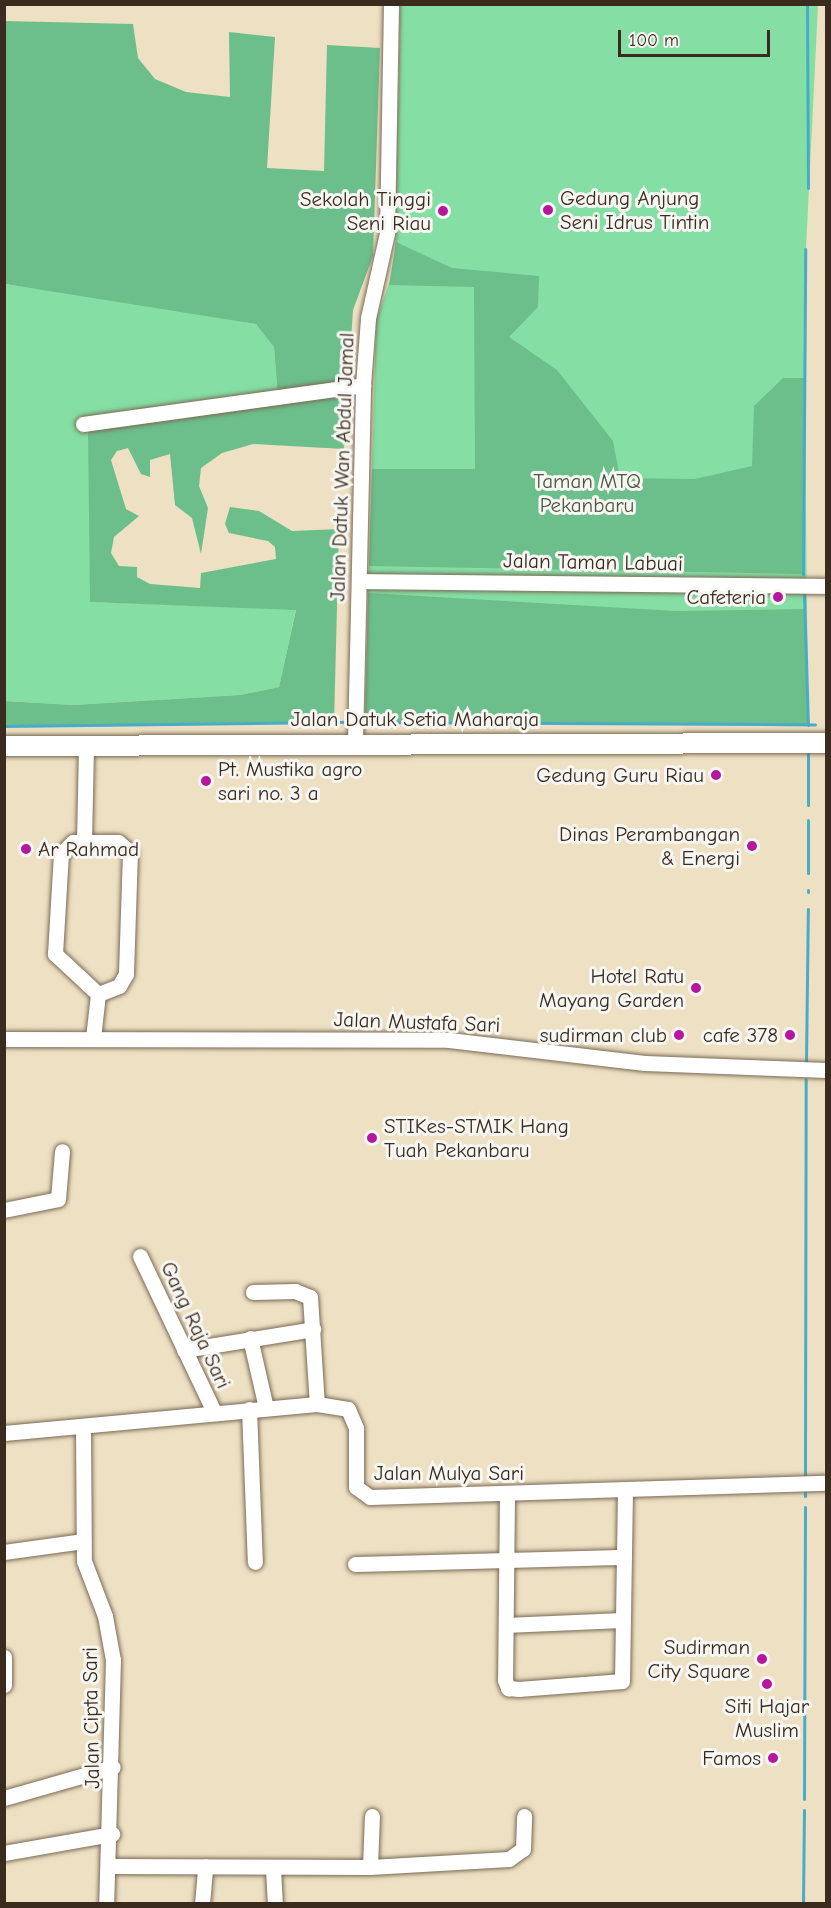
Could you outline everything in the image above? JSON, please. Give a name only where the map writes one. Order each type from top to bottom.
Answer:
[{"type":"main road","name":"Jalan Datuk Setia Maharaja","points":[[4,746],[86,748],[356,729],[826,743]]},
{"type":"street","name":"Jalan Datuk Wan Abdul Jamal","points":[[356,729],[363,385],[368,318],[386,248],[392,4]]},
{"type":"street","points":[[83,424],[363,385]]},
{"type":"street","name":"Jalan Taman Labuai","points":[[359,581],[826,586]]},
{"type":"street","points":[[84,842],[86,748]]},
{"type":"street","points":[[118,842],[130,852],[125,978],[98,994],[62,965],[55,948],[61,854],[68,843],[118,842]]},
{"type":"street","points":[[93,1038],[98,994]]},
{"type":"street","name":"Jalan Mustafa Sari","points":[[4,1039],[449,1040],[645,1063],[826,1070]]},
{"type":"street","points":[[4,1210],[58,1199],[62,1151]]},
{"type":"street","name":"Gang Raja Sari","points":[[140,1256],[214,1412]]},
{"type":"street","points":[[253,1292],[306,1292],[313,1329],[317,1404]]},
{"type":"street","points":[[184,1350],[313,1329]]},
{"type":"street","points":[[250,1338],[266,1408]]},
{"type":"street","name":"Jalan Mulya Sari","points":[[4,1433],[83,1428],[214,1412],[317,1404],[341,1406],[352,1417],[356,1487],[364,1496],[507,1495],[826,1483]]},
{"type":"street","points":[[249,1409],[255,1562]]},
{"type":"street","name":"Jalan Cipta Sari","points":[[83,1428],[83,1541],[88,1581],[111,1636],[112,1834],[106,1904]]},
{"type":"street","points":[[507,1495],[505,1680],[508,1688],[519,1689],[622,1681],[621,1557],[625,1491]]},
{"type":"street","points":[[4,1552],[83,1541]]},
{"type":"street","points":[[355,1564],[621,1557]]},
{"type":"street","points":[[506,1625],[621,1620]]},
{"type":"street","points":[[4,1657],[4,1685]]},
{"type":"street","points":[[4,1798],[113,1767]]},
{"type":"street","points":[[370,1867],[372,1816]]},
{"type":"street","points":[[111,1866],[370,1867],[509,1859],[523,1849],[524,1816]]},
{"type":"street","points":[[4,1853],[112,1834]]},
{"type":"street","points":[[202,1904],[205,1866]]},
{"type":"street","points":[[273,1868],[275,1904]]},
{"type":"green space","name":"Taman MTQ Pekanbaru","points":[[400,5],[818,5],[804,289],[808,725],[365,722],[376,321],[395,266]]},
{"type":"green space","points":[[5,21],[133,24],[138,58],[155,79],[186,92],[230,97],[229,32],[275,37],[267,168],[324,171],[327,45],[380,48],[373,256],[353,310],[344,449],[253,444],[222,453],[201,468],[199,486],[208,508],[201,554],[192,518],[175,505],[170,454],[150,460],[150,477],[141,474],[128,448],[117,451],[111,460],[126,509],[139,516],[114,537],[111,553],[119,566],[137,567],[137,577],[150,584],[200,588],[201,573],[276,559],[275,547],[268,541],[229,533],[225,524],[230,507],[259,511],[292,531],[339,529],[334,723],[5,726],[5,701],[73,705],[240,695],[279,687],[296,610],[90,602],[88,430],[278,399],[274,347],[256,324],[5,284]]},
{"type":"green space","points":[[396,242],[452,268],[539,276],[538,307],[509,337],[557,370],[613,441],[620,478],[695,479],[752,466],[754,406],[783,378],[804,378],[803,574],[369,566],[372,469],[475,469],[474,287],[389,285]]},
{"type":"green space","points":[[4,284],[152,305],[256,324],[265,331],[274,347],[278,399],[89,430],[91,602],[296,609],[279,687],[240,695],[73,705],[5,701]]},
{"type":"green space","points":[[368,593],[676,611],[805,609],[808,725],[365,722]]},
{"type":"waterway","points":[[807,4],[808,188]]},
{"type":"waterway","points":[[803,574],[805,249]]},
{"type":"waterway","points":[[804,592],[808,725]]},
{"type":"waterway","points":[[4,726],[351,722]]},
{"type":"waterway","points":[[360,722],[815,724]]},
{"type":"waterway","points":[[808,753],[808,805]]},
{"type":"waterway","points":[[808,820],[808,873]]},
{"type":"waterway","points":[[806,1062],[808,909]]},
{"type":"waterway","points":[[805,1475],[806,1079]]},
{"type":"waterway","points":[[805,1491],[805,1496]]},
{"type":"waterway","points":[[804,1799],[805,1507]]},
{"type":"waterway","points":[[803,1904],[804,1810]]},
{"type":"place","name":"Gedung Anjung Seni Idrus Tintin","points":[[548,210]]},
{"type":"place","name":"Sekolah Tinggi Seni Riau","points":[[443,211]]},
{"type":"place","name":"Cafeteria","points":[[778,597]]},
{"type":"place","name":"Gedung Guru Riau","points":[[716,775]]},
{"type":"place","name":"Pt. Mustika agro sari no. 3 a","points":[[206,781]]},
{"type":"place","name":"Dinas Perambangan & Energi","points":[[752,846]]},
{"type":"place","name":"Ar Rahmad","points":[[26,849]]},
{"type":"place","name":"Hotel Ratu Mayang Garden","points":[[696,988]]},
{"type":"place","name":"sudirman club","points":[[679,1035]]},
{"type":"place","name":"cafe 378","points":[[790,1035]]},
{"type":"place","name":"STIKes-STMIK Hang Tuah Pekanbaru","points":[[372,1138]]},
{"type":"place","name":"Sudirman City Square","points":[[762,1659]]},
{"type":"place","name":"Siti Hajar Muslim","points":[[767,1684]]},
{"type":"place","name":"Famos","points":[[773,1758]]}]
